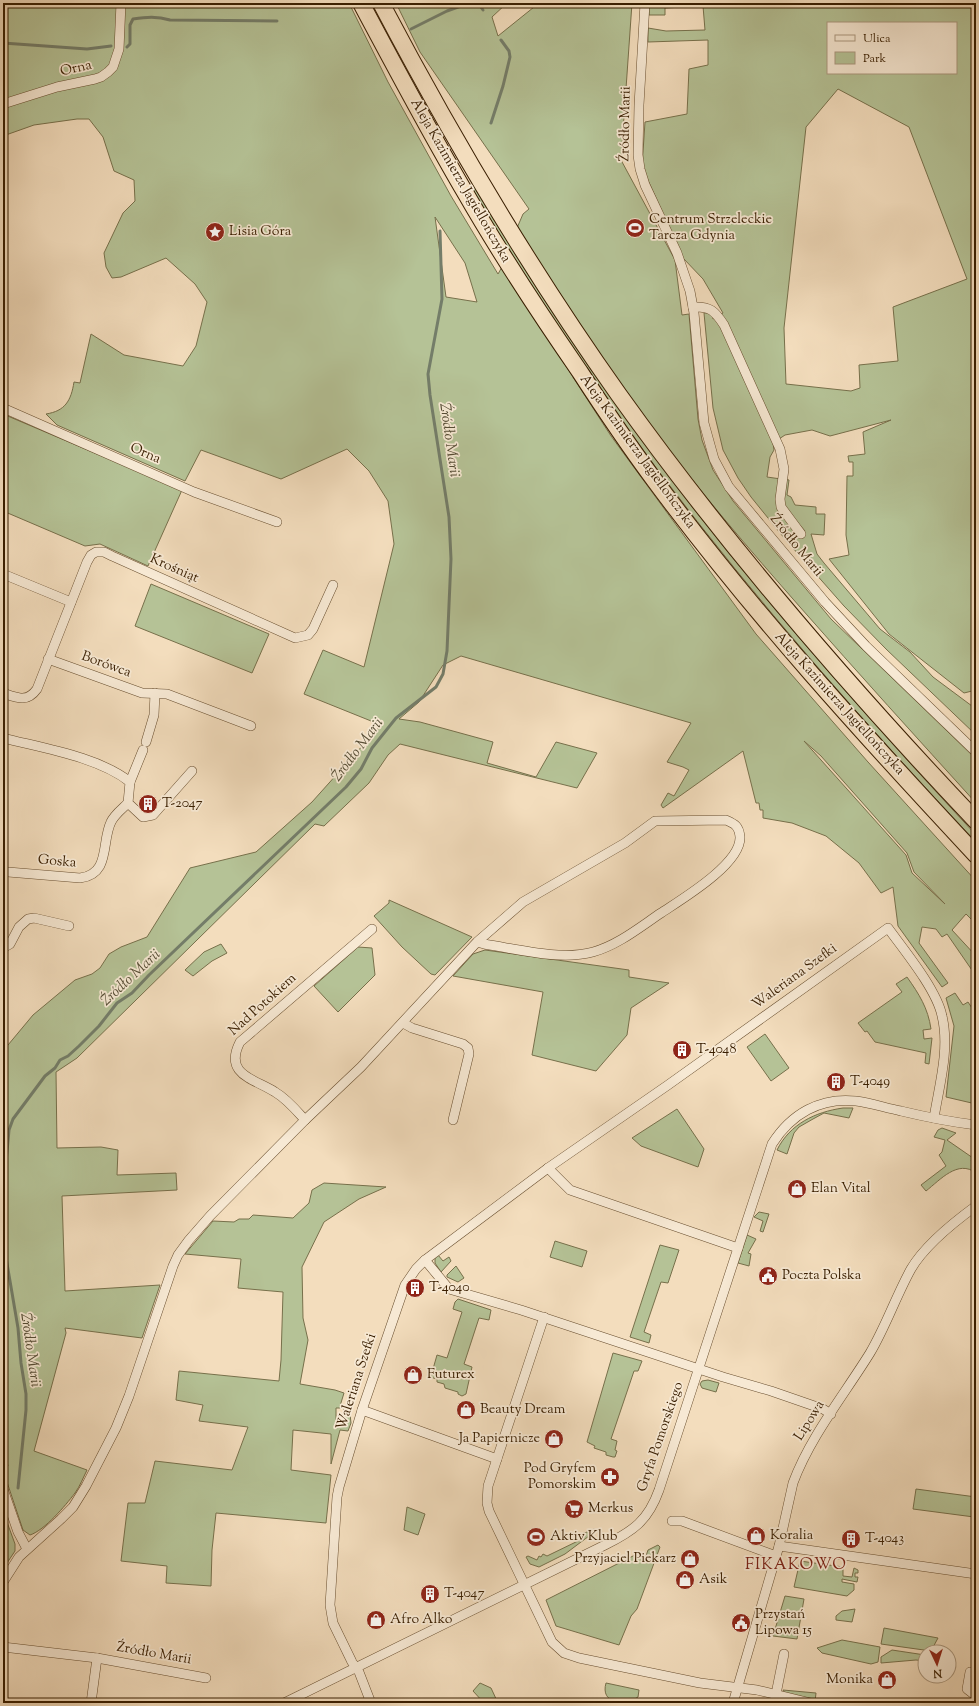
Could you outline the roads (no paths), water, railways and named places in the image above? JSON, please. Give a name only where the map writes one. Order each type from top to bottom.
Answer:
[{"type":"highway","name":"Aleja Kazimierza Jagiellończyka","points":[[361,3],[390,59],[466,194],[508,263],[602,406],[653,478],[775,632],[886,757],[976,855]]},
{"type":"highway","name":"Aleja Kazimierza Jagiellończyka","points":[[380,3],[481,182],[517,241],[619,395],[722,530],[807,634],[906,746],[976,821]]},
{"type":"street","name":"Orna","points":[[3,104],[57,88],[94,80],[108,72],[112,67],[119,49],[121,3]]},
{"type":"street","name":"Źródło Marii","points":[[645,3],[639,105],[638,155],[640,169],[644,184],[678,253],[690,291],[693,307],[704,423],[711,451],[724,479],[788,559],[837,616],[976,752]]},
{"type":"street","name":"Źródło Marii","points":[[693,307],[712,309],[717,313],[724,325],[783,456],[784,469],[780,499],[781,506],[801,534]]},
{"type":"street","name":"Orna","points":[[3,408],[194,492],[277,522]]},
{"type":"street","points":[[774,468],[784,469]]},
{"type":"street","name":"Krośniąt","points":[[71,602],[91,555],[96,552],[104,552],[295,638],[308,635],[313,629],[333,585]]},
{"type":"street","points":[[3,574],[71,602],[37,689],[32,695],[25,698],[17,698],[3,693]]},
{"type":"street","name":"Borówca","points":[[48,659],[142,693],[167,694],[251,726]]},
{"type":"street","points":[[155,694],[154,715],[145,746],[130,782],[128,803],[143,816],[153,815],[192,771]]},
{"type":"street","points":[[3,738],[94,762],[119,772],[130,782]]},
{"type":"street","name":"Goska","points":[[8,872],[80,878],[89,877],[100,866],[111,822],[128,803]]},
{"type":"street","points":[[3,1582],[19,1557],[73,1507],[96,1467],[116,1428],[129,1396],[165,1288],[178,1255],[210,1216],[305,1120],[361,1067],[477,942],[523,902],[624,843],[655,821],[726,820],[735,824],[739,830],[740,840],[737,849],[725,866],[701,887],[611,945],[594,952],[576,956],[555,955],[477,942]]},
{"type":"street","points":[[3,948],[10,944],[19,927],[28,919],[34,918],[69,926]]},
{"type":"street","name":"Waleriana Szefki","points":[[355,1667],[333,1623],[330,1605],[337,1497],[362,1410],[405,1285],[416,1269],[425,1260],[548,1168],[668,1085],[888,928],[936,998],[942,1015],[945,1048],[934,1118]]},
{"type":"street","name":"Nad Potokiem","points":[[305,1120],[275,1091],[246,1077],[238,1069],[235,1051],[240,1042],[372,929]]},
{"type":"street","points":[[403,1023],[412,1028],[463,1044],[468,1048],[469,1054],[453,1120]]},
{"type":"street","name":"Gryfa Pomorskiego","points":[[284,1703],[629,1533],[644,1518],[657,1495],[772,1144],[781,1130],[796,1116],[812,1107],[831,1101],[850,1101],[976,1125]]},
{"type":"street","points":[[548,1168],[570,1190],[738,1248]]},
{"type":"street","name":"Lipowa","points":[[733,1703],[779,1546],[796,1473],[816,1435],[870,1352],[912,1268],[940,1236],[958,1219],[976,1206]]},
{"type":"street","name":"Gryfa Pomorskiego","points":[[425,1260],[449,1289],[771,1391],[823,1409],[831,1414]]},
{"type":"street","points":[[544,1318],[488,1486],[487,1503],[489,1511],[552,1642],[558,1649],[570,1656],[664,1676],[776,1694],[811,1703]]},
{"type":"street","points":[[362,1410],[497,1459]]},
{"type":"street","points":[[3,1489],[18,1532],[27,1549]]},
{"type":"street","points":[[672,1521],[682,1521],[776,1556]]},
{"type":"street","points":[[779,1546],[976,1574]]},
{"type":"street","name":"Źródło Marii","points":[[3,1647],[97,1658],[206,1678]]},
{"type":"street","points":[[776,1694],[784,1654]]},
{"type":"street","name":"Źródło Marii","points":[[91,1703],[97,1658]]},
{"type":"street","points":[[355,1667],[364,1683],[371,1703]]},
{"type":"street","points":[[970,1672],[967,1689],[976,1696]]},
{"type":"waterway","points":[[411,29],[447,11],[469,3]]},
{"type":"waterway","name":"Źródło Marii","points":[[478,3],[483,10]]},
{"type":"waterway","points":[[127,47],[130,44],[130,25],[133,19],[152,17],[170,20],[277,21]]},
{"type":"waterway","name":"Źródło Marii","points":[[491,123],[503,86],[510,57],[509,51],[501,40]]},
{"type":"waterway","points":[[3,43],[87,49],[111,46]]},
{"type":"waterway","name":"Źródło Marii","points":[[3,1194],[9,1130],[13,1119],[45,1076],[55,1068],[60,1060],[68,1056],[99,1026],[117,1003],[132,993],[346,787],[361,769],[372,748],[396,718],[436,687],[443,674],[447,651],[451,559],[449,517],[428,374],[442,299],[440,231]]},
{"type":"waterway","name":"Źródło Marii","points":[[3,1240],[18,1328],[21,1363],[26,1394],[26,1410],[18,1488]]},
{"type":"waterway","name":"Źródło Marii","points":[[5,1656],[6,1703]]},
{"type":"place","name":"Centrum Strzeleckie Tarcza Gdynia","points":[[635,228]]},
{"type":"place","name":"Lisia Góra","points":[[215,232]]},
{"type":"place","name":"T-2047","points":[[148,804]]},
{"type":"place","name":"T-4048","points":[[682,1050]]},
{"type":"place","name":"T-4049","points":[[836,1082]]},
{"type":"place","name":"Elan Vital","points":[[797,1189]]},
{"type":"place","name":"Poczta Polska","points":[[768,1276]]},
{"type":"place","name":"T-4040","points":[[415,1288]]},
{"type":"place","name":"Futurex","points":[[413,1375]]},
{"type":"place","name":"Beauty Dream","points":[[466,1410]]},
{"type":"place","name":"Ja Papiernicze","points":[[554,1439]]},
{"type":"place","name":"Pod Gryfem Pomorskim","points":[[610,1477]]},
{"type":"place","name":"Merkus","points":[[574,1509]]},
{"type":"place","name":"Koralia","points":[[756,1536]]},
{"type":"place","name":"Aktiv Klub","points":[[536,1537]]},
{"type":"place","name":"T-4043","points":[[851,1539]]},
{"type":"place","name":"Przyjaciel Piekarz","points":[[690,1559]]},
{"type":"place","name":"Asik","points":[[685,1580]]},
{"type":"place","name":"T-4047","points":[[430,1594]]},
{"type":"place","name":"Afro Alko","points":[[376,1620]]},
{"type":"place","name":"Przystań Lipowa 15","points":[[741,1623]]},
{"type":"place","name":"Monika","points":[[887,1680]]},
{"type":"district","name":"FIKAKOWO","points":[[796,1565]]}]
